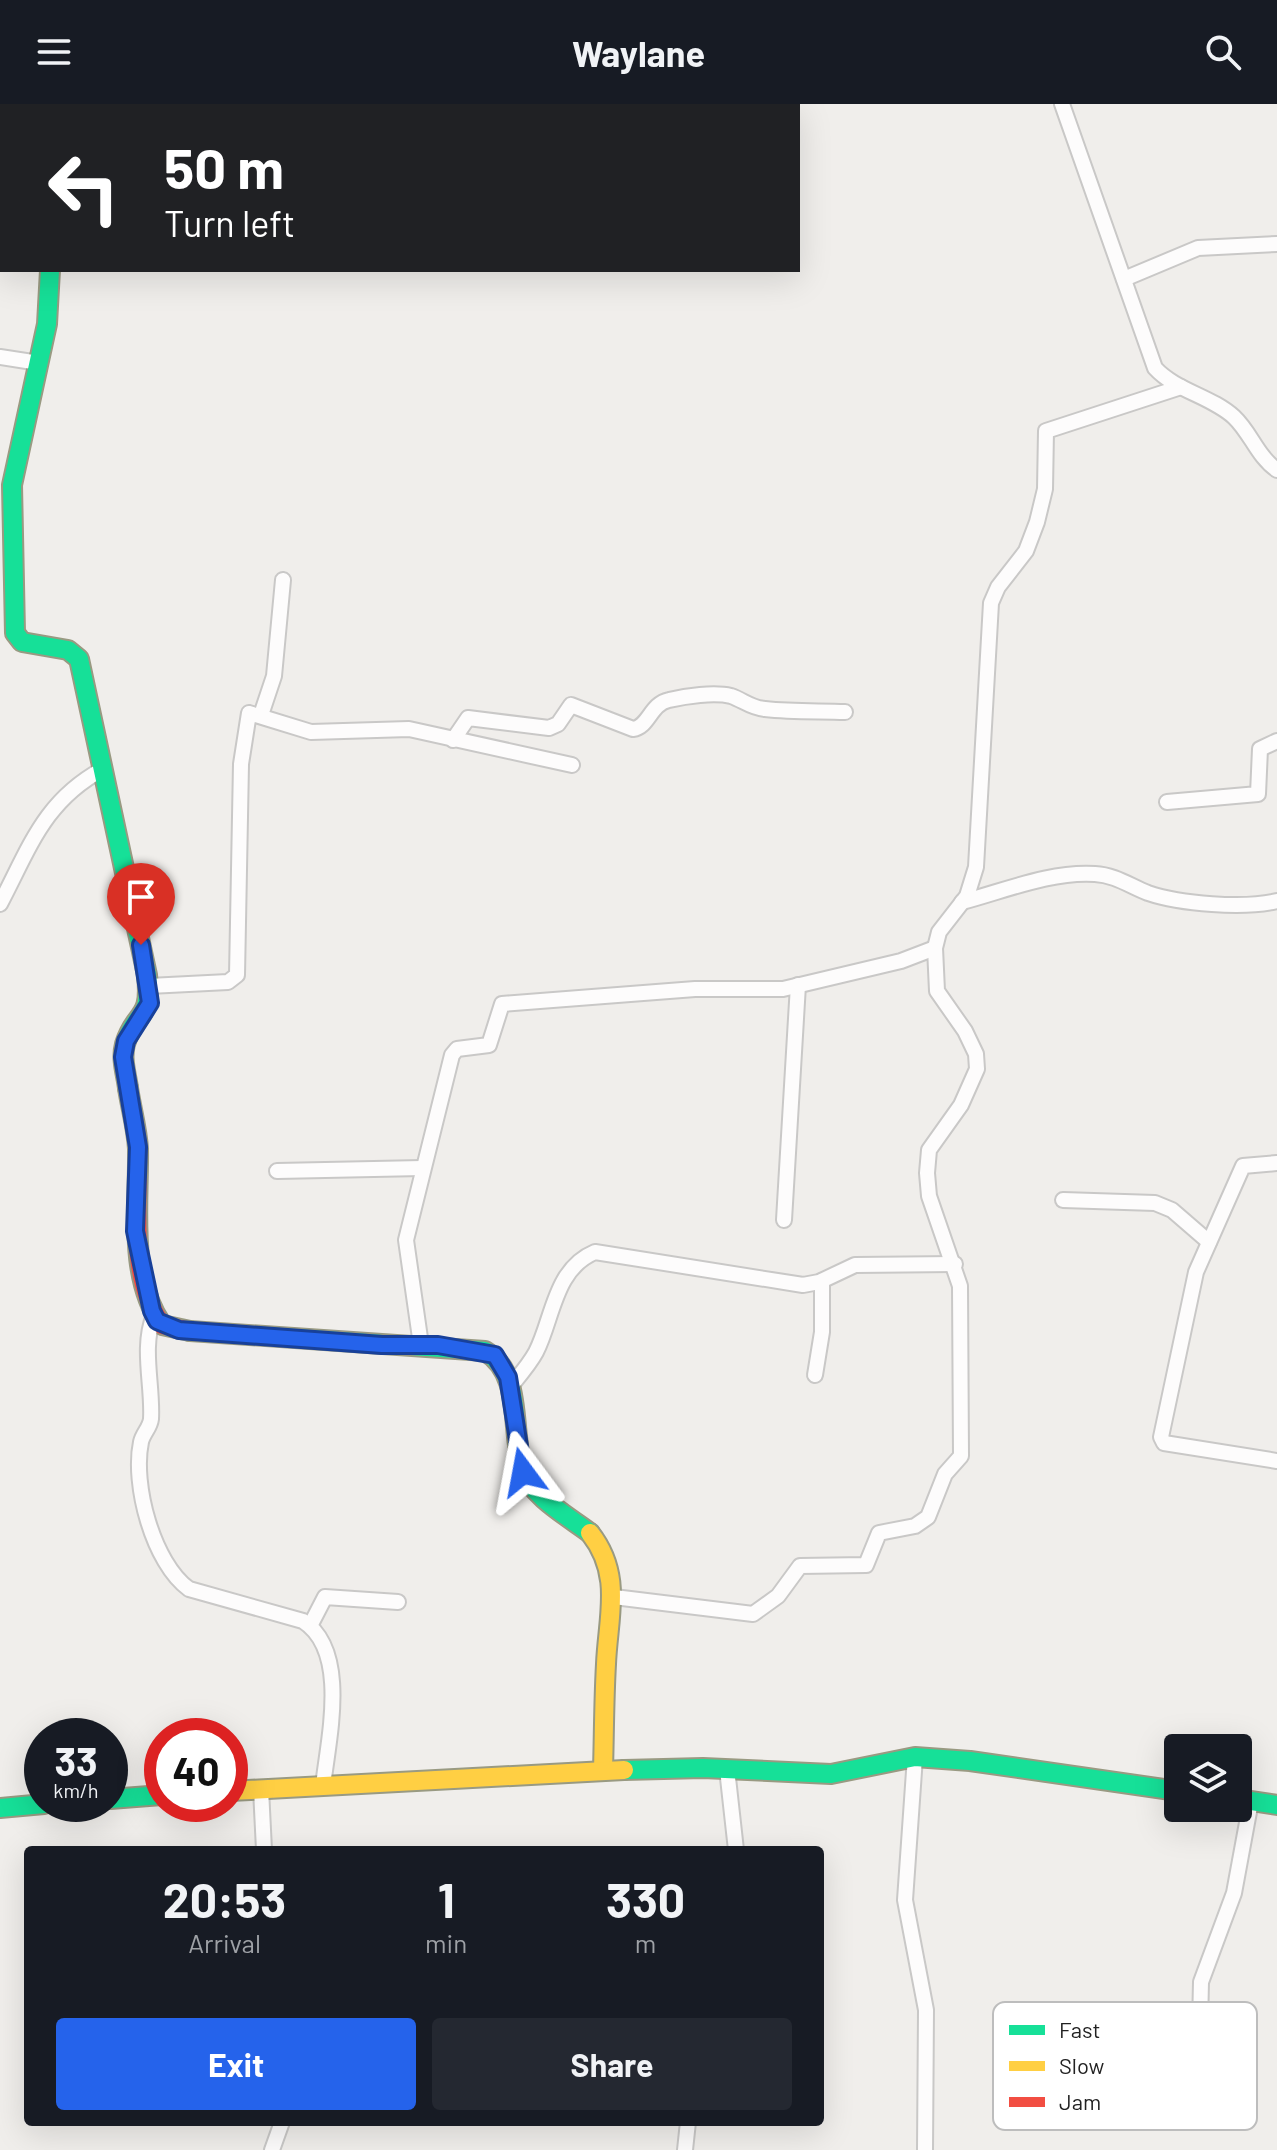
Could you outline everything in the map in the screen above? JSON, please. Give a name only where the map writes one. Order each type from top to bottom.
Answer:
[{"type":"street","points":[[1062,104],[1155,368],[1232,416],[1260,456],[1277,470]]},
{"type":"street","points":[[1124,279],[1198,248],[1277,244]]},
{"type":"street","points":[[50,272],[50,308],[12,485],[15,633],[22,642],[68,650],[79,659],[149,986],[148,1010],[126,1041],[123,1057],[138,1147],[135,1231],[154,1315],[162,1325],[179,1330],[471,1348],[495,1355],[504,1366],[510,1387],[514,1433],[523,1472],[537,1491],[575,1519],[599,1544],[611,1573],[614,1597],[605,1689],[603,1770]]},
{"type":"street","points":[[0,357],[39,363]]},
{"type":"street","points":[[614,1597],[749,1615],[778,1596],[800,1566],[866,1565],[870,1561],[876,1535],[915,1526],[928,1517],[945,1474],[961,1456],[960,1286],[955,1264],[929,1196],[928,1154],[961,1105],[976,1075],[978,1062],[963,1027],[940,999],[935,948],[939,932],[962,902],[974,876],[991,603],[998,587],[1026,551],[1037,522],[1045,489],[1045,432],[1181,387]]},
{"type":"street","points":[[261,715],[274,676],[283,580]]},
{"type":"street","points":[[453,740],[468,718],[549,728],[558,724],[571,705],[633,729],[643,725],[656,706],[676,699],[726,696],[752,707],[845,712]]},
{"type":"street","points":[[149,986],[228,982],[236,978],[242,747],[249,713],[311,732],[398,728],[572,765]]},
{"type":"street","points":[[1167,802],[1258,794],[1260,749],[1277,741]]},
{"type":"street","points":[[0,904],[48,813],[75,784],[103,769]]},
{"type":"street","points":[[962,902],[1064,874],[1082,873],[1108,875],[1154,895],[1188,900],[1245,905],[1277,901]]},
{"type":"street","points":[[421,1345],[406,1246],[422,1168],[452,1055],[457,1049],[489,1045],[502,1004],[550,998],[625,997],[695,989],[764,990],[901,961],[935,948]]},
{"type":"street","points":[[784,1220],[798,985]]},
{"type":"street","points":[[1277,1163],[1243,1166],[1196,1272],[1161,1440],[1164,1443],[1277,1461]]},
{"type":"street","points":[[277,1171],[422,1168]]},
{"type":"street","points":[[1063,1200],[1155,1203],[1172,1210],[1209,1242]]},
{"type":"street","points":[[510,1387],[535,1354],[561,1286],[586,1257],[595,1252],[784,1284],[822,1281],[855,1265],[955,1264]]},
{"type":"street","points":[[815,1375],[822,1332],[822,1281]]},
{"type":"street","points":[[154,1315],[149,1332],[151,1420],[141,1442],[141,1483],[157,1545],[177,1577],[189,1589],[303,1621],[310,1626],[333,1670],[323,1786]]},
{"type":"street","points":[[310,1626],[325,1597],[398,1602]]},
{"type":"street","points":[[915,1757],[905,1900],[926,2010],[925,2150]]},
{"type":"street","points":[[248,1790],[603,1770],[727,1769],[831,1774],[915,1757],[970,1761],[1164,1789]]},
{"type":"street","points":[[727,1769],[736,1846]]},
{"type":"street","points":[[261,1789],[264,1846]]},
{"type":"street","points":[[1252,1801],[1277,1805]]},
{"type":"street","points":[[0,1808],[24,1806]]},
{"type":"street","points":[[1201,2002],[1201,1982],[1208,1953],[1234,1893],[1242,1822]]},
{"type":"street","points":[[272,2150],[281,2126]]},
{"type":"street","points":[[685,2150],[688,2126]]},
{"type":"traffic: fast","points":[[50,272],[47,324],[12,485],[15,633],[22,642],[68,650],[79,659],[147,975],[145,1008],[125,1044],[128,1088]]},
{"type":"traffic: fast","points":[[190,1331],[485,1351],[497,1361],[511,1388],[519,1455],[527,1480],[552,1505],[590,1533]]},
{"type":"traffic: fast","points":[[624,1770],[703,1768],[831,1774],[915,1757],[970,1761],[1164,1789]]},
{"type":"traffic: fast","points":[[128,1798],[144,1796]]},
{"type":"traffic: fast","points":[[1252,1801],[1277,1805]]},
{"type":"traffic: fast","points":[[0,1808],[24,1806]]},
{"type":"traffic: slow","points":[[590,1533],[607,1564],[611,1596],[603,1770]]},
{"type":"traffic: slow","points":[[248,1790],[624,1770]]},
{"type":"traffic: jam","points":[[128,1088],[137,1141],[138,1240],[144,1285],[162,1325],[190,1331]]},
{"type":"route","points":[[141,945],[150,1003],[126,1041],[123,1057],[138,1147],[135,1231],[140,1262],[157,1321],[167,1328],[179,1330],[382,1345],[438,1345],[471,1348],[495,1355],[508,1377],[514,1433],[523,1472]]}]
